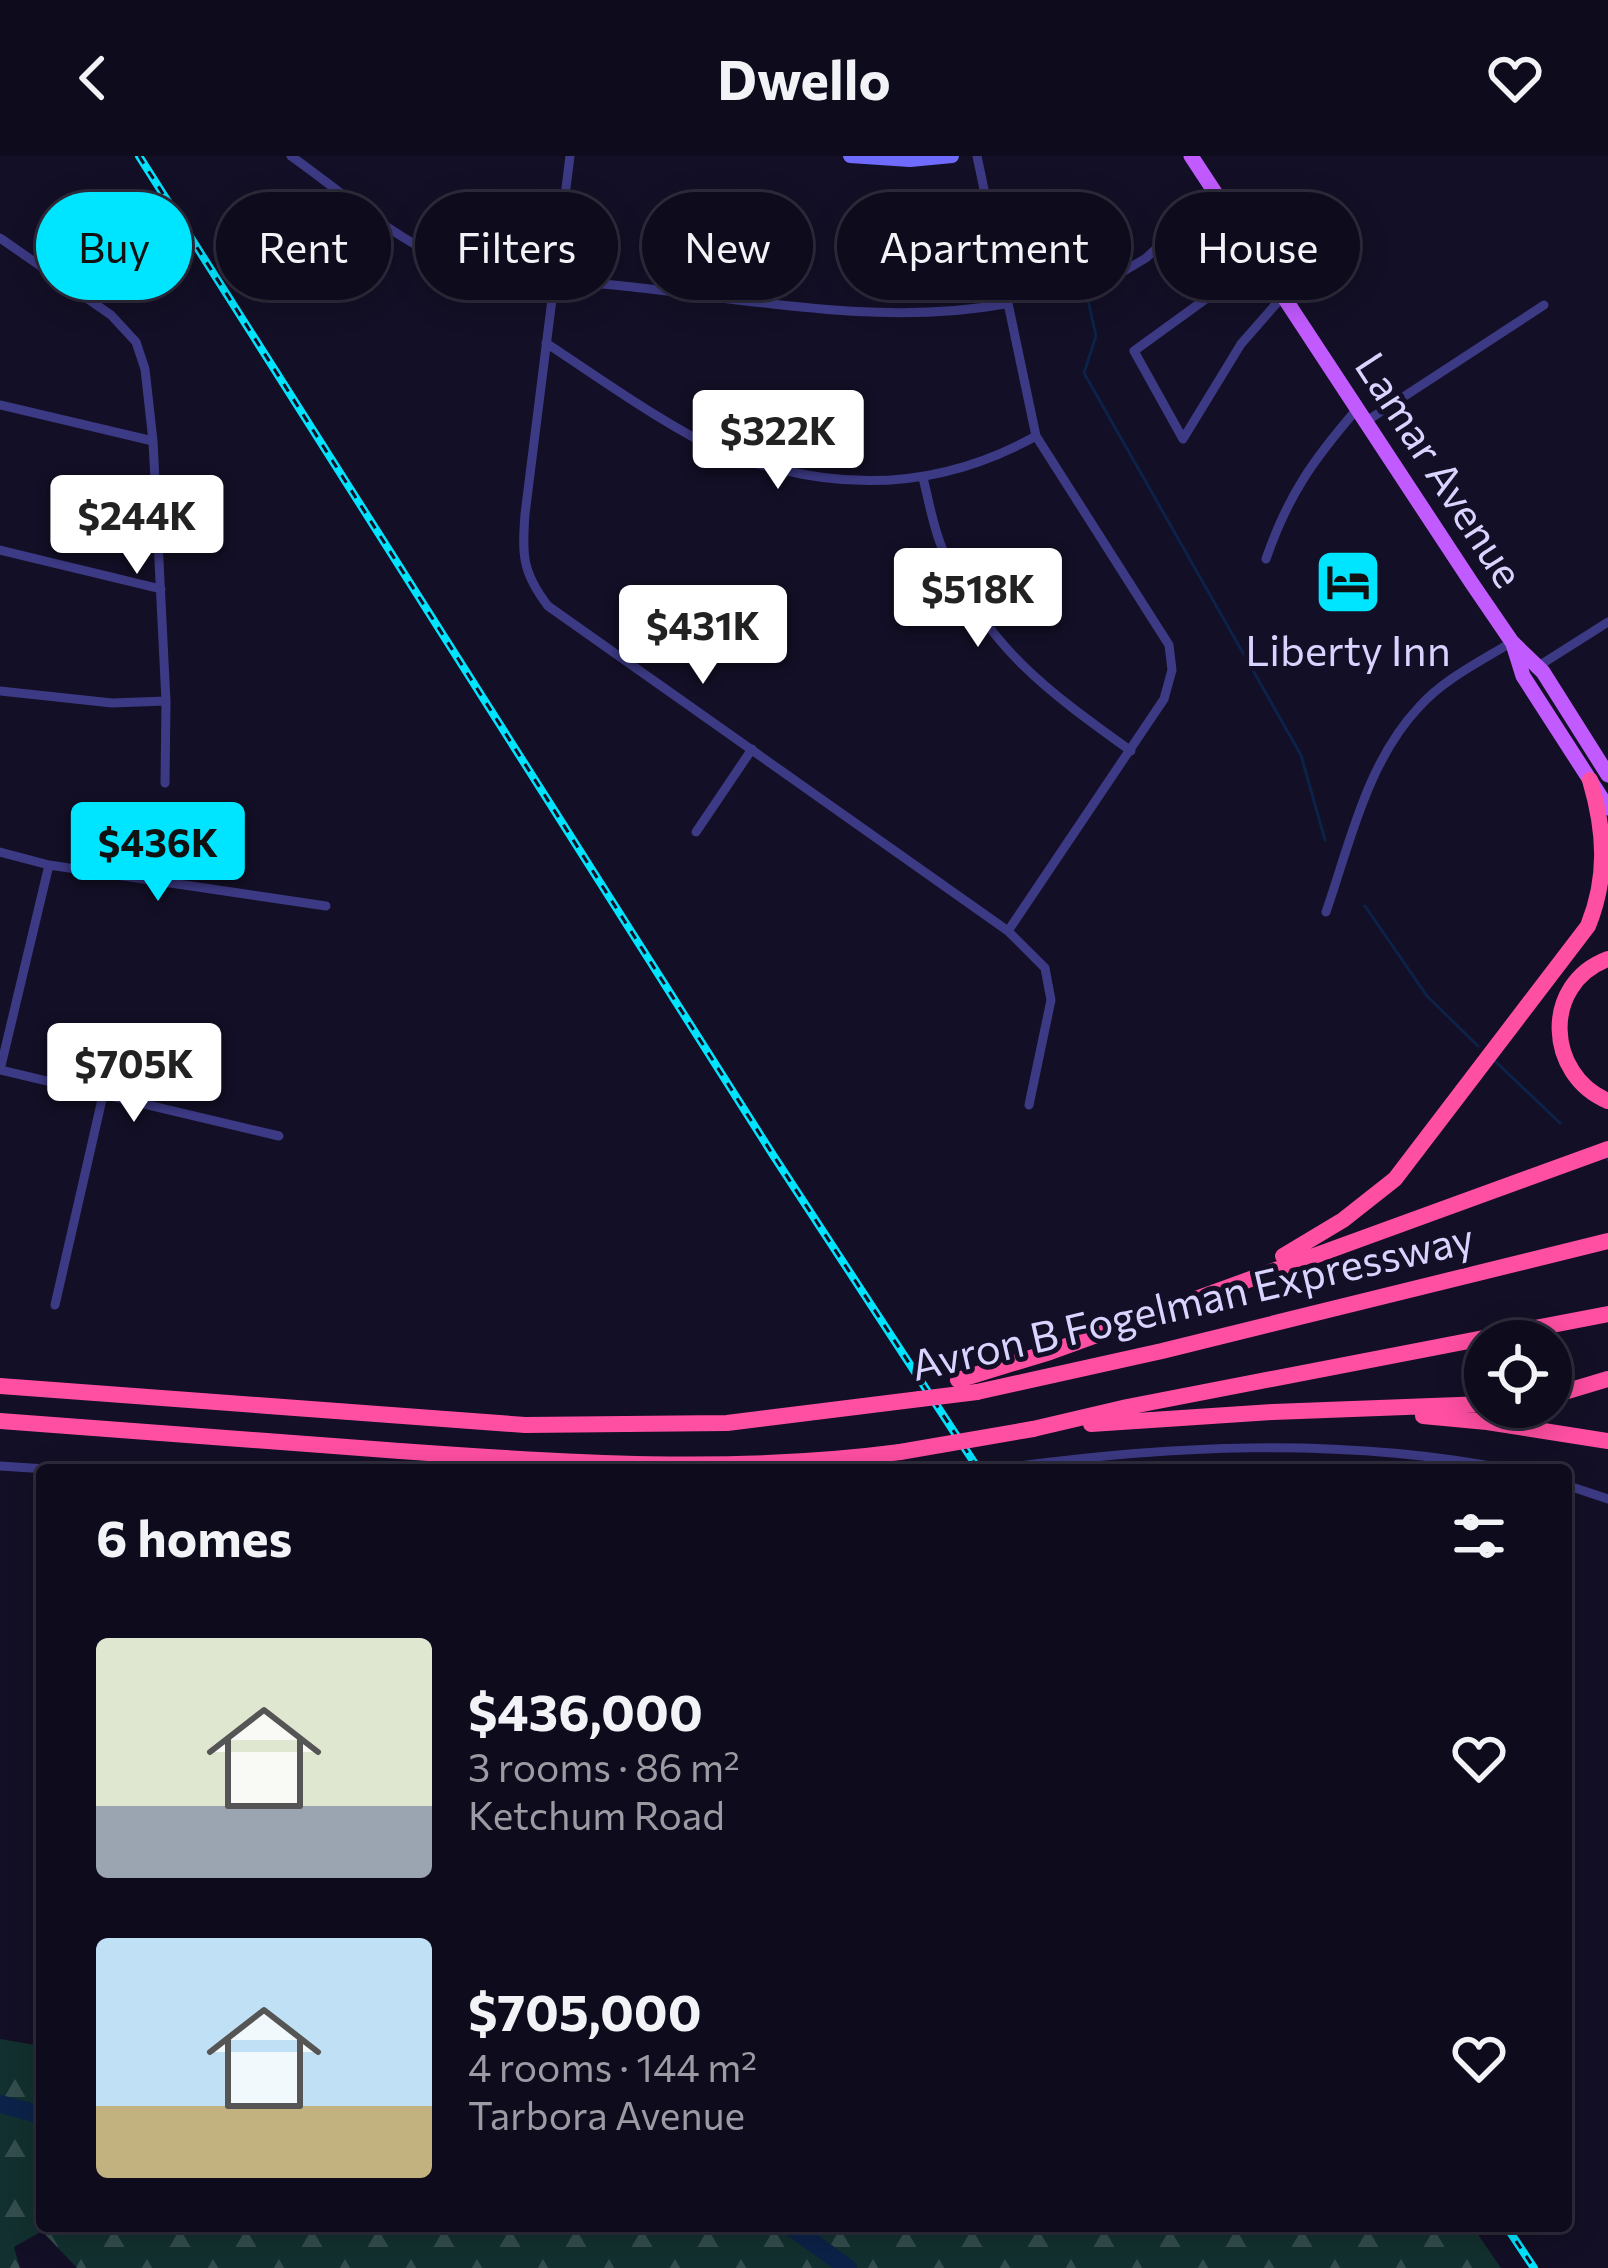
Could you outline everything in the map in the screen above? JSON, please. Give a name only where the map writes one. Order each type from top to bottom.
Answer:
[{"type":"highway","points":[[1240,1280],[1343,1220],[1395,1179],[1581,937],[1600,899],[1606,862],[1599,778]]},
{"type":"highway","points":[[1608,959],[1577,980],[1563,1006],[1558,1029],[1564,1060],[1572,1073],[1608,1101]]},
{"type":"highway","points":[[1348,1243],[1608,1138]]},
{"type":"highway","points":[[920,1399],[958,1380],[1050,1352],[1608,1149]]},
{"type":"highway","name":"Avron B Fogelman Expressway","points":[[0,1386],[525,1424],[727,1423],[977,1392],[1608,1241]]},
{"type":"highway","name":"Avron B Fogelman Expressway","points":[[760,1464],[900,1452],[1041,1428],[1127,1407],[1608,1314]]},
{"type":"highway","points":[[1572,1390],[1608,1379]]},
{"type":"highway","points":[[1041,1428],[1464,1405]]},
{"type":"highway","points":[[1369,1411],[1487,1421],[1608,1441]]},
{"type":"highway","name":"Avron B Fogelman Expressway","points":[[0,1421],[628,1464]]},
{"type":"main road","points":[[850,156],[910,160],[952,156]]},
{"type":"main road","name":"Lamar Avenue","points":[[1191,156],[1214,192]]},
{"type":"main road","name":"Lamar Avenue","points":[[1285,300],[1512,641],[1537,667],[1599,778],[1608,808]]},
{"type":"main road","name":"Lamar Avenue","points":[[1512,641],[1523,676],[1599,778]]},
{"type":"street","points":[[291,156],[415,242]]},
{"type":"street","points":[[565,192],[570,156]]},
{"type":"street","points":[[977,156],[1036,436],[1169,645],[1172,670],[1164,699],[1008,931]]},
{"type":"street","points":[[0,238],[125,328],[136,342],[145,369],[166,701],[165,784]]},
{"type":"street","points":[[618,286],[884,313],[947,314],[1005,304]]},
{"type":"street","points":[[551,300],[525,514],[523,554],[530,581],[548,605],[1008,931],[1045,968],[1051,1000],[1029,1105]]},
{"type":"street","points":[[1204,300],[1134,350],[1183,439],[1241,344],[1279,300]]},
{"type":"street","points":[[1266,559],[1282,511],[1314,459],[1361,415],[1544,305]]},
{"type":"street","points":[[546,343],[729,456],[802,475],[857,481],[923,478],[993,460],[1036,436]]},
{"type":"street","points":[[0,405],[153,441]]},
{"type":"street","points":[[923,478],[942,548],[989,628],[1023,670],[1131,751]]},
{"type":"street","points":[[0,550],[160,589]]},
{"type":"street","points":[[1537,667],[1608,622]]},
{"type":"street","points":[[1326,912],[1376,770],[1392,741],[1438,689],[1512,641]]},
{"type":"street","points":[[0,691],[112,703],[166,701]]},
{"type":"street","points":[[696,832],[752,749]]},
{"type":"street","points":[[0,852],[49,865],[326,906]]},
{"type":"street","points":[[49,865],[0,1070],[279,1136]]},
{"type":"street","points":[[56,1305],[103,1095]]},
{"type":"street","points":[[1039,1464],[1153,1451],[1251,1448],[1391,1454],[1467,1464]]},
{"type":"street","points":[[0,1466],[36,1468]]},
{"type":"street","points":[[1572,1486],[1608,1499]]},
{"type":"green space","points":[[0,2039],[36,2045],[36,2232],[40,2232],[14,2247],[20,2268],[0,2268]]},
{"type":"green space","points":[[43,2232],[1476,2232],[1501,2268],[77,2268]]},
{"type":"waterway","points":[[1088,300],[1096,336],[1084,373],[1301,755],[1325,840]]},
{"type":"waterway","points":[[1365,906],[1427,996],[1478,1046]]},
{"type":"waterway","points":[[1496,1062],[1560,1123]]},
{"type":"waterway","points":[[0,2104],[36,2113]]},
{"type":"waterway","points":[[798,2232],[848,2268]]},
{"type":"railway","points":[[139,156],[773,1155],[975,1464]]},
{"type":"railway","points":[[1510,2232],[1534,2268]]},
{"type":"place","name":"Liberty Inn","points":[[1348,582]]}]
